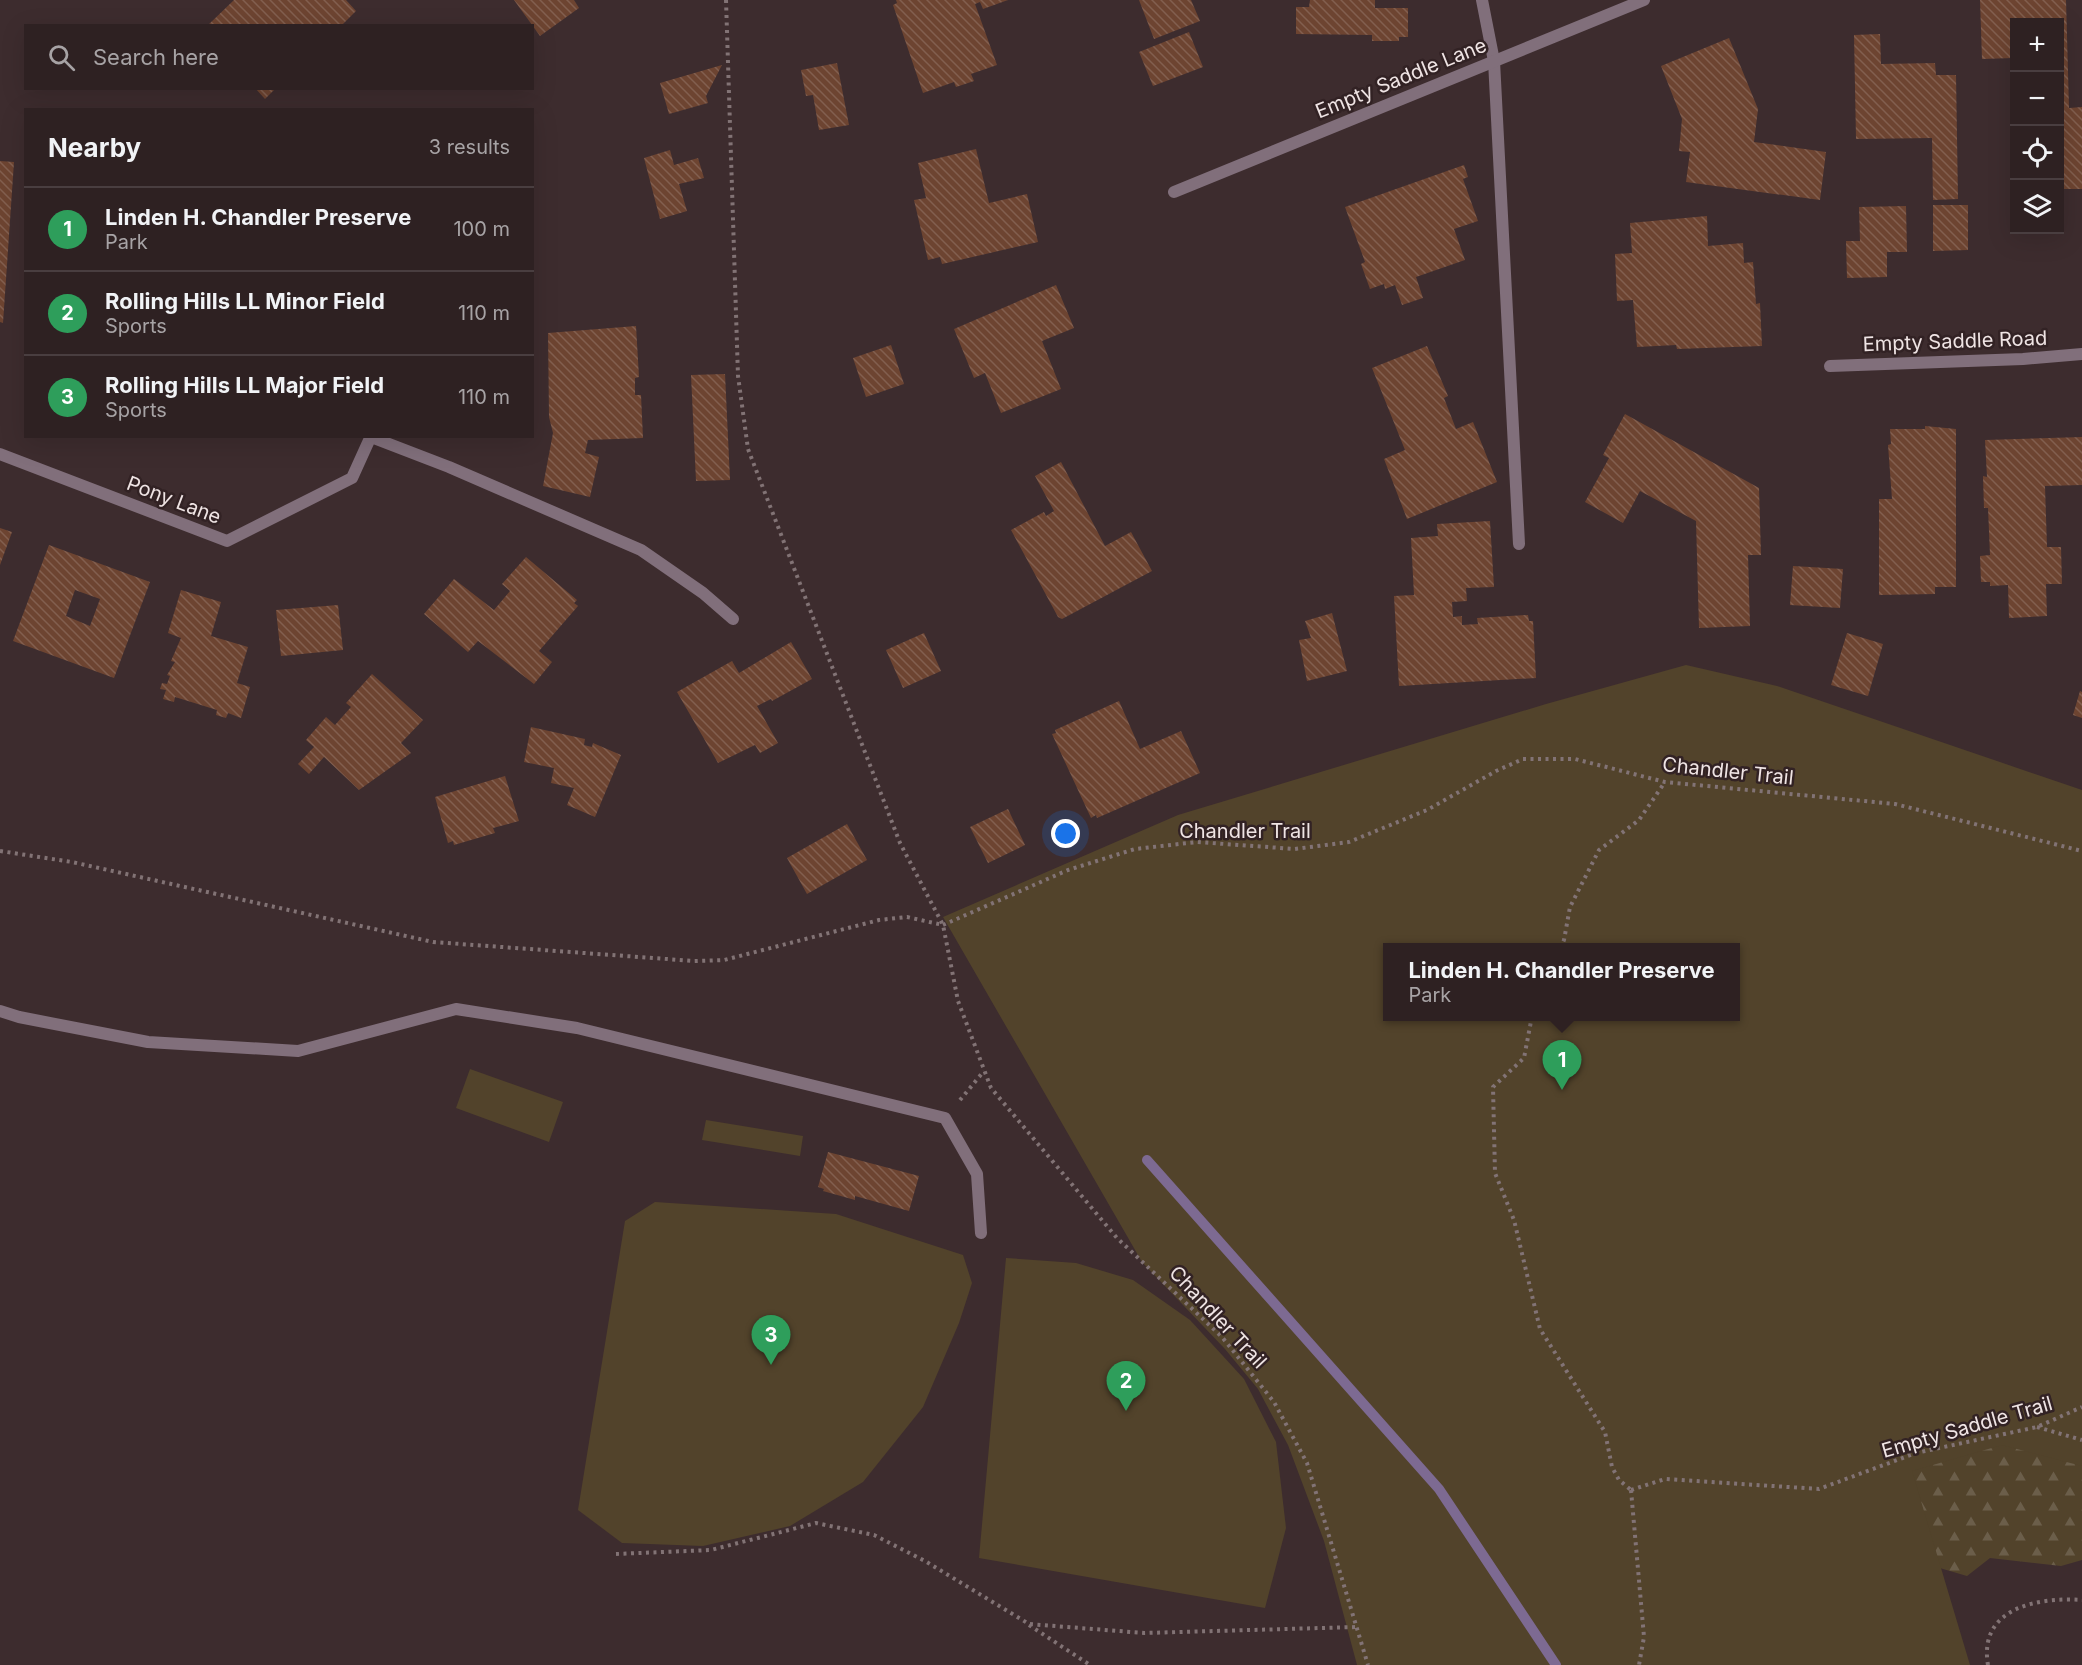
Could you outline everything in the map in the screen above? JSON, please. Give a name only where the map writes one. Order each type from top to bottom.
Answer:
[{"type":"street","points":[[1482,0],[1494,62],[1519,544]]},
{"type":"street","name":"Empty Saddle Lane","points":[[1174,192],[1644,0]]},
{"type":"street","name":"Empty Saddle Road","points":[[1830,366],[2023,359],[2082,354]]},
{"type":"street","name":"Pony Lane","points":[[0,454],[227,541],[352,478],[371,438]]},
{"type":"street","points":[[374,438],[449,466],[641,550],[703,592],[734,619]]},
{"type":"street","points":[[0,1011],[19,1017],[148,1042],[298,1051],[456,1009],[577,1028],[945,1118],[977,1174],[981,1233]]},
{"type":"path","points":[[726,0],[738,376],[748,449],[900,843],[943,925]]},
{"type":"path","name":"Chandler Trail","points":[[1368,1665],[1307,1463],[1274,1402],[1222,1337],[1117,1238],[1016,1121],[991,1088],[958,1001],[943,925],[1068,870],[1135,849],[1197,842],[1295,849],[1349,842],[1427,810],[1496,771],[1523,759],[1575,759],[1665,782],[1895,804],[2082,851]]},
{"type":"path","points":[[1562,943],[1570,907],[1599,850],[1639,820],[1665,782]]},
{"type":"path","points":[[0,851],[72,862],[433,942],[694,961],[724,960],[879,920],[907,916],[943,925]]},
{"type":"path","points":[[1531,1021],[1524,1058],[1493,1087],[1495,1173],[1515,1220],[1540,1329],[1605,1432],[1612,1467],[1619,1480],[1631,1490],[1644,1637],[1639,1665]]},
{"type":"path","points":[[960,1100],[984,1071]]},
{"type":"path","name":"Empty Saddle Trail","points":[[1631,1490],[1665,1479],[1819,1489],[1916,1453],[2037,1426],[2082,1407]]},
{"type":"path","points":[[2037,1426],[2082,1440]]},
{"type":"path","points":[[616,1554],[711,1550],[816,1523],[874,1535],[925,1561],[1029,1624],[1090,1665]]},
{"type":"path","points":[[1988,1665],[1988,1643],[2005,1614],[2042,1600],[2082,1600]]},
{"type":"path","points":[[1029,1624],[1144,1634],[1357,1627]]},
{"type":"green space","points":[[1686,665],[1777,686],[2082,790],[2082,1466],[2002,1445],[1912,1471],[1970,1665],[1357,1665],[1324,1541],[1288,1445],[1258,1389],[1225,1349],[1142,1262],[943,917],[1178,815],[1546,704]]},
{"type":"green space","points":[[470,1069],[563,1102],[549,1142],[456,1108]]},
{"type":"green space","points":[[706,1120],[803,1136],[800,1156],[702,1140]]},
{"type":"green space","points":[[655,1202],[836,1214],[963,1255],[972,1283],[959,1323],[923,1407],[863,1482],[790,1526],[703,1546],[622,1543],[578,1510],[625,1221]]},
{"type":"green space","points":[[1006,1258],[1076,1263],[1133,1280],[1190,1320],[1244,1379],[1276,1442],[1286,1528],[1265,1608],[979,1558]]},
{"type":"green space","points":[[2037,1427],[2082,1440],[2082,1560],[2061,1566],[1990,1558],[1967,1576],[1933,1566],[1903,1468]]},
{"type":"building","points":[[234,0],[346,0],[356,11],[343,24],[209,24]]},
{"type":"building","points":[[514,0],[574,0],[579,8],[540,36],[534,24],[531,24]]},
{"type":"building","points":[[896,0],[1008,0],[983,9],[980,2],[975,4],[997,65],[971,74],[974,81],[956,87],[954,82],[923,93],[893,5],[897,3]]},
{"type":"building","points":[[1139,0],[1191,0],[1200,21],[1154,39]]},
{"type":"building","points":[[1310,0],[1375,0],[1375,8],[1408,8],[1408,37],[1399,37],[1399,41],[1372,41],[1372,35],[1296,34],[1296,7],[1309,7]]},
{"type":"building","points":[[1980,0],[2066,0],[2069,108],[2082,107],[2082,189],[2064,189],[2064,18],[2010,18],[2010,58],[1982,59]]},
{"type":"building","points":[[1189,32],[1203,67],[1153,86],[1139,52]]},
{"type":"building","points":[[1880,34],[1881,64],[1935,63],[1936,75],[1956,75],[1958,199],[1933,200],[1932,138],[1856,139],[1854,35]]},
{"type":"building","points":[[1729,38],[1758,109],[1754,142],[1826,152],[1820,200],[1686,182],[1690,152],[1679,151],[1682,119],[1661,66]]},
{"type":"building","points":[[837,63],[849,125],[819,130],[813,95],[806,96],[801,70]]},
{"type":"building","points":[[722,65],[706,96],[708,103],[669,114],[660,83]]},
{"type":"building","points":[[257,90],[274,90],[265,99]]},
{"type":"building","points":[[976,149],[989,203],[1027,194],[1038,242],[942,264],[940,257],[928,260],[914,200],[926,198],[918,163]]},
{"type":"building","points":[[670,150],[674,165],[698,158],[704,178],[679,184],[687,211],[660,219],[644,158]]},
{"type":"building","points":[[0,161],[14,162],[3,323],[0,322]]},
{"type":"building","points":[[1464,165],[1468,177],[1463,179],[1478,221],[1454,229],[1465,260],[1416,277],[1423,298],[1402,305],[1395,285],[1385,289],[1384,284],[1370,289],[1361,264],[1365,262],[1345,207]]},
{"type":"building","points":[[1933,205],[1968,205],[1968,250],[1933,251]]},
{"type":"building","points":[[1906,206],[1907,252],[1887,252],[1887,277],[1847,278],[1846,241],[1860,241],[1859,207]]},
{"type":"building","points":[[1707,216],[1708,246],[1743,243],[1744,263],[1753,262],[1756,304],[1760,303],[1762,346],[1677,349],[1676,345],[1637,347],[1633,300],[1617,301],[1615,254],[1632,253],[1630,223]]},
{"type":"building","points":[[1056,285],[1074,328],[1042,341],[1061,389],[1001,413],[985,373],[974,378],[954,329]]},
{"type":"building","points":[[636,326],[639,377],[635,378],[635,395],[641,395],[643,438],[588,440],[585,453],[599,457],[590,497],[543,486],[553,433],[549,417],[548,333]]},
{"type":"building","points":[[891,345],[904,384],[866,397],[853,358]]},
{"type":"building","points":[[1427,346],[1448,396],[1444,398],[1456,429],[1473,422],[1497,482],[1407,519],[1384,459],[1405,450],[1372,368]]},
{"type":"building","points":[[725,374],[730,480],[696,481],[691,375]]},
{"type":"building","points":[[1625,414],[1759,488],[1761,555],[1748,555],[1750,626],[1699,628],[1696,521],[1640,491],[1623,523],[1585,502],[1609,458],[1603,455]]},
{"type":"building","points":[[1925,426],[1956,429],[1956,587],[1935,587],[1935,594],[1879,595],[1879,499],[1892,499],[1888,445],[1891,444],[1890,429],[1925,429]]},
{"type":"building","points":[[2082,437],[2082,485],[2045,486],[2047,547],[2061,547],[2062,584],[2046,584],[2047,616],[2009,618],[2008,585],[1990,586],[1990,582],[1981,582],[1980,556],[1990,555],[1988,508],[1984,508],[1983,476],[1987,477],[1985,440]]},
{"type":"building","points":[[1061,462],[1105,546],[1131,532],[1152,571],[1062,619],[1058,617],[1011,530],[1044,512],[1046,516],[1054,511],[1035,476]]},
{"type":"building","points":[[1490,521],[1494,587],[1466,588],[1467,601],[1452,602],[1453,617],[1462,616],[1462,625],[1478,624],[1477,618],[1528,615],[1529,621],[1533,621],[1536,678],[1399,686],[1394,596],[1414,595],[1411,538],[1438,536],[1437,524]]},
{"type":"building","points":[[0,528],[12,532],[0,565]]},
{"type":"building","points":[[49,545],[150,582],[114,678],[13,641]],"holes":[[[75,590],[100,599],[90,626],[66,616]]]},
{"type":"building","points":[[526,557],[577,600],[574,603],[578,606],[539,651],[552,662],[534,684],[478,641],[468,652],[424,614],[454,579],[494,610],[510,591],[502,584]]},
{"type":"building","points":[[1793,566],[1843,569],[1840,608],[1790,605]]},
{"type":"building","points":[[181,590],[221,602],[211,636],[248,647],[237,683],[250,687],[241,718],[228,713],[226,718],[216,715],[217,710],[175,697],[174,702],[163,699],[166,690],[160,689],[162,683],[167,684],[170,676],[167,675],[175,662],[171,661],[181,638],[168,633]]},
{"type":"building","points":[[338,605],[343,650],[281,656],[276,610]]},
{"type":"building","points":[[1332,613],[1347,671],[1307,681],[1299,640],[1311,638],[1305,621]]},
{"type":"building","points":[[924,633],[941,671],[903,688],[886,650]]},
{"type":"building","points":[[1847,633],[1883,644],[1868,696],[1831,685]]},
{"type":"building","points":[[791,642],[812,679],[772,701],[771,699],[757,706],[778,743],[760,753],[755,745],[718,763],[677,692],[732,661],[739,673]]},
{"type":"building","points":[[372,674],[423,720],[401,743],[411,753],[359,790],[324,757],[309,774],[298,764],[314,747],[306,740],[326,717],[335,725],[351,707],[346,703]]},
{"type":"building","points":[[2080,691],[2082,692],[2082,718],[2073,715]]},
{"type":"building","points":[[1119,701],[1140,749],[1181,731],[1200,773],[1097,818],[1096,815],[1091,818],[1052,734],[1056,733],[1055,730]]},
{"type":"building","points":[[531,727],[585,739],[584,745],[592,747],[593,743],[621,755],[595,817],[567,805],[574,788],[551,783],[554,768],[524,762]]},
{"type":"building","points":[[505,776],[519,821],[493,828],[495,833],[454,845],[453,841],[448,843],[435,797]]},
{"type":"building","points":[[1008,809],[1025,845],[988,863],[970,827]]},
{"type":"building","points":[[847,824],[867,860],[807,894],[787,858]]},
{"type":"building","points":[[828,1152],[919,1176],[909,1211],[855,1196],[855,1200],[823,1191],[824,1189],[818,1187]]},
{"type":"waterway","points":[[1147,1160],[1439,1489],[1556,1665]]},
{"type":"place","name":"Linden H. Chandler Preserve","points":[[1562,1090]]},
{"type":"place","name":"Rolling Hills LL Major Field","points":[[771,1365]]},
{"type":"place","name":"Rolling Hills LL Minor Field","points":[[1126,1411]]}]
